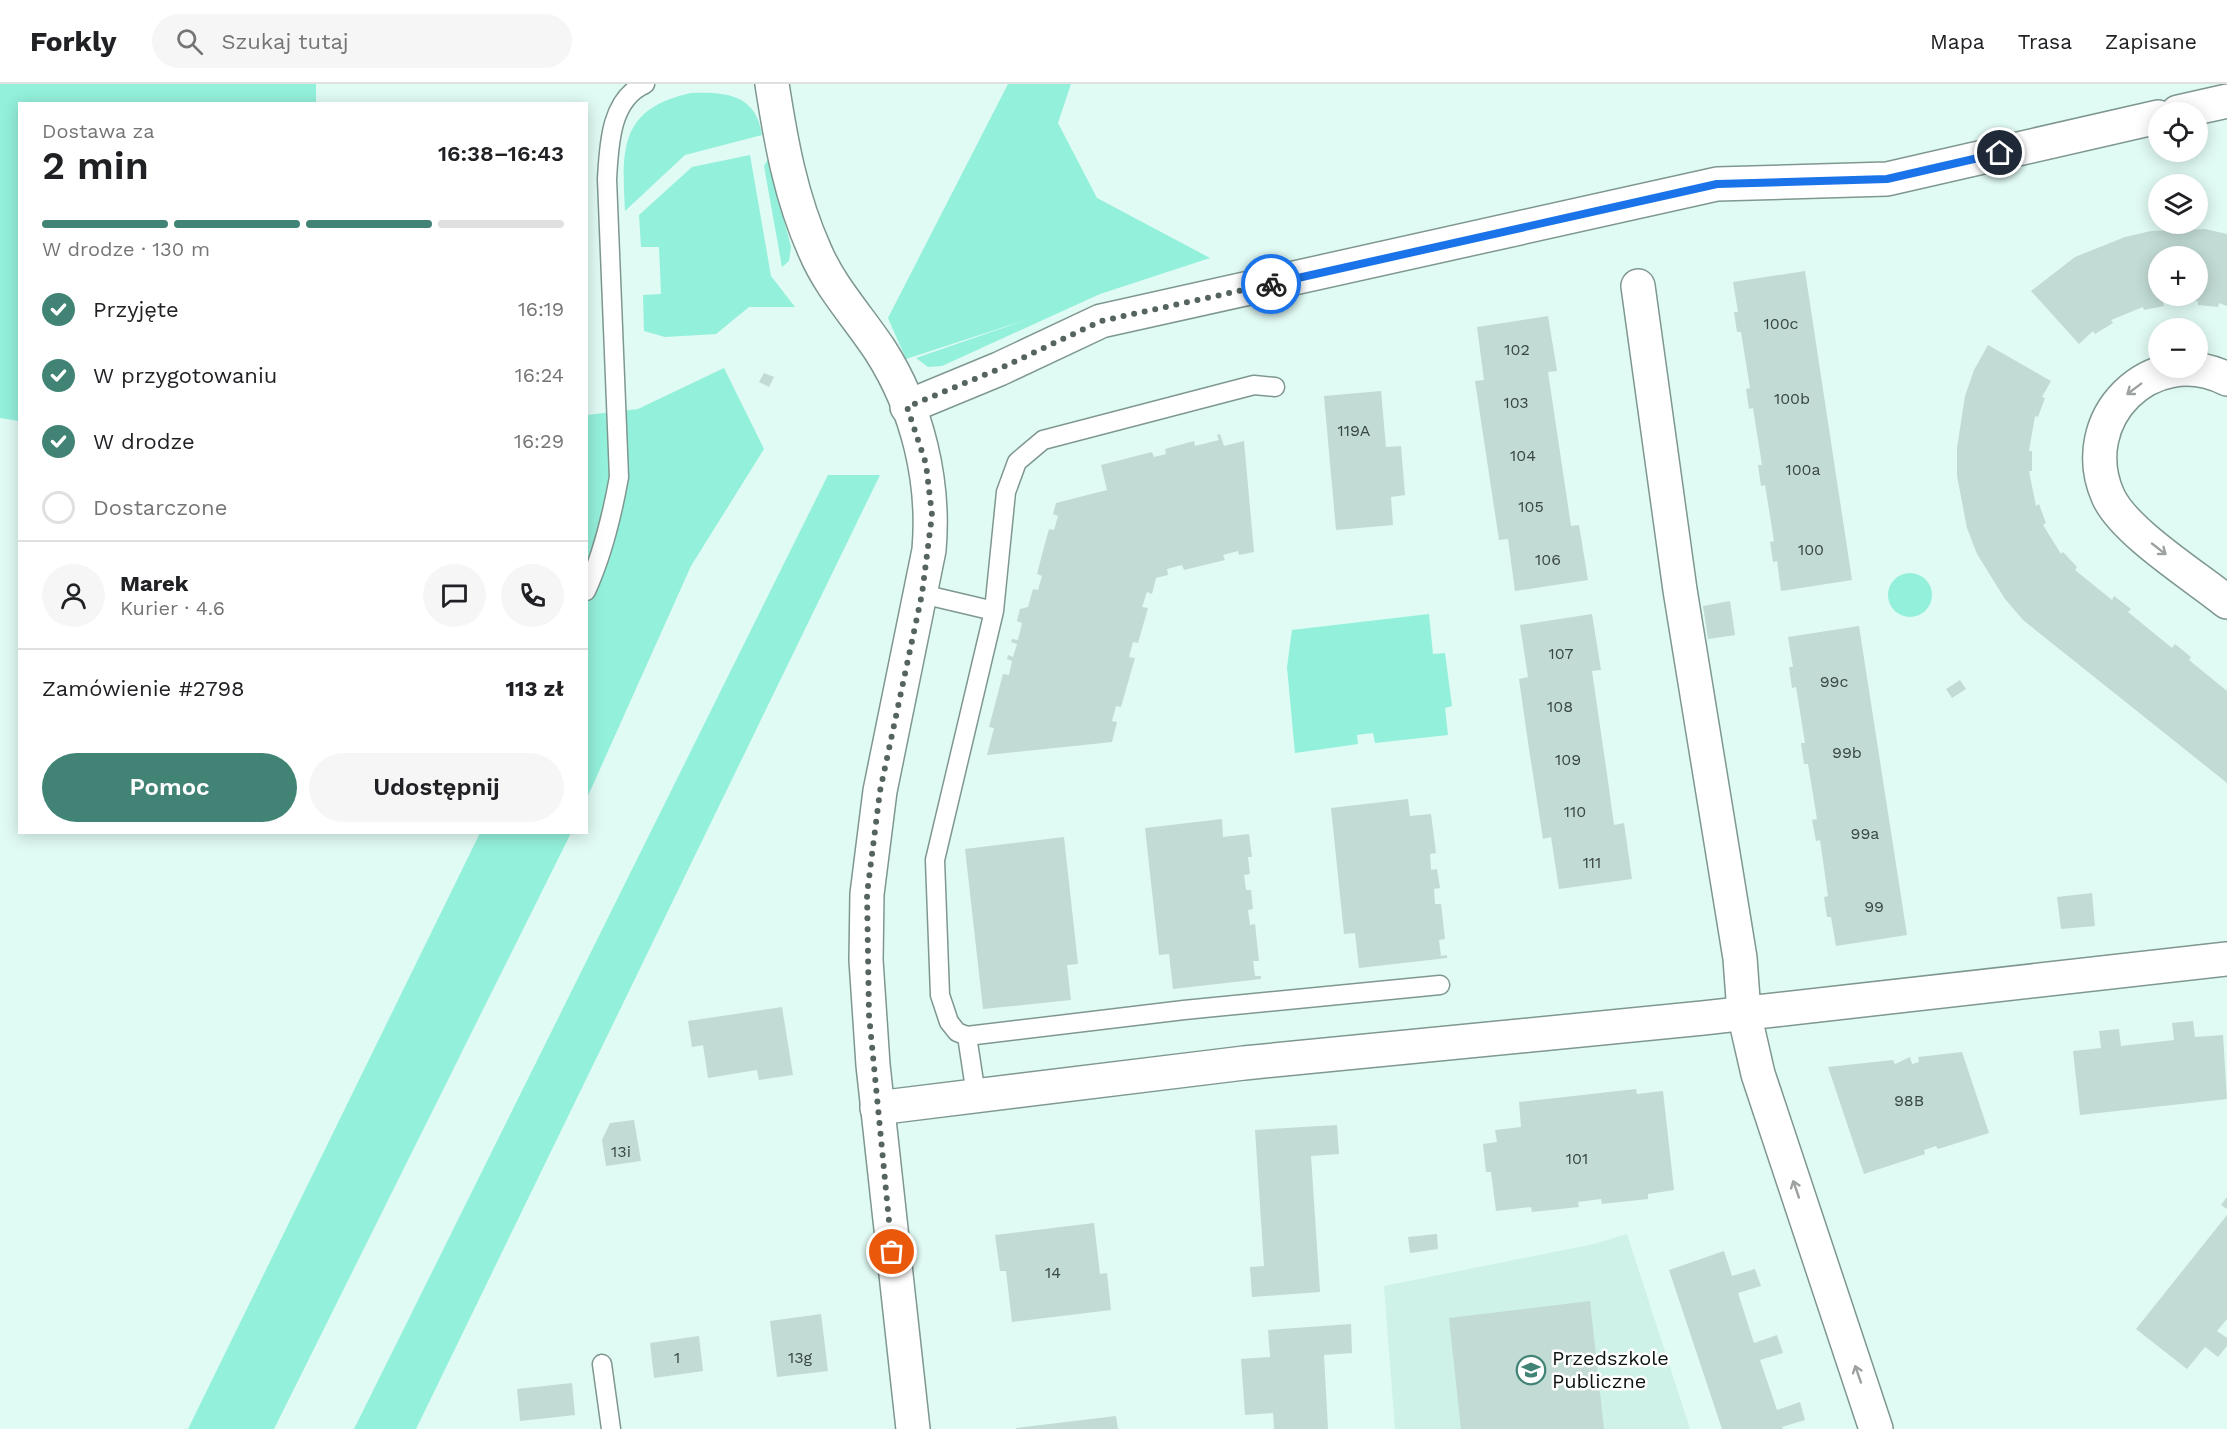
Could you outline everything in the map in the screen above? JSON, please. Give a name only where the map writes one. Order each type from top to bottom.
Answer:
[{"type":"street","points":[[772,84],[781,144],[791,184],[815,253],[882,352],[907,407],[926,464],[932,515],[922,594],[880,791],[870,855],[866,960],[877,1108],[913,1429]]},
{"type":"street","points":[[2208,105],[2227,101]]},
{"type":"street","points":[[907,407],[999,369],[1101,321],[1717,184],[1887,179],[2148,119]]},
{"type":"street","points":[[1638,286],[1680,590],[1740,958],[1744,1013],[1758,1074],[1876,1429]]},
{"type":"street","points":[[2227,380],[2211,371],[2182,368],[2154,376],[2131,390],[2112,409],[2102,433],[2099,473],[2109,498],[2127,523],[2227,602]]},
{"type":"street","points":[[877,1108],[1244,1063],[1744,1013],[2227,959]]},
{"type":"lane","points":[[588,587],[597,567],[612,518],[619,477],[607,179],[609,147],[616,116],[627,98],[645,84]]},
{"type":"lane","points":[[1275,387],[1254,385],[1042,440],[1017,462],[1006,492],[994,611],[935,860],[940,995],[949,1022],[957,1032],[967,1036],[1440,985]]},
{"type":"lane","points":[[922,594],[994,611]]},
{"type":"lane","points":[[967,1036],[976,1095]]},
{"type":"lane","points":[[602,1364],[611,1429]]},
{"type":"shaded area","name":"Przedszkole Publiczne","points":[[1627,1234],[1690,1429],[1395,1429],[1384,1286],[1594,1244]]},
{"type":"green space","points":[[0,84],[316,84],[316,102],[18,102],[18,421],[0,418]]},
{"type":"green space","points":[[1008,84],[1071,84],[1058,123],[1097,198],[1210,258],[1100,294],[942,366],[928,367],[916,358],[1029,319],[906,359],[888,318]]},
{"type":"green space","points":[[691,93],[727,95],[746,103],[759,121],[762,135],[685,155],[625,211],[624,169],[630,135],[638,121],[650,109],[667,100]]},
{"type":"green space","points":[[750,155],[771,276],[795,307],[749,307],[716,334],[665,337],[644,331],[643,295],[661,294],[659,247],[641,247],[639,215],[692,167]]},
{"type":"green space","points":[[768,159],[791,247],[789,261],[782,267],[764,166]]},
{"type":"green space","points":[[724,368],[764,449],[691,566],[588,796],[588,415],[638,409]]},
{"type":"green space","points":[[828,475],[880,475],[416,1429],[354,1429]]},
{"type":"green space","points":[[1910,573],[1919,574],[1926,579],[1931,586],[1931,604],[1926,611],[1919,616],[1910,617],[1901,616],[1894,611],[1889,604],[1888,595],[1889,586],[1894,579],[1901,574]]},
{"type":"green space","points":[[1429,614],[1433,654],[1445,653],[1452,706],[1445,708],[1448,735],[1375,743],[1373,733],[1357,735],[1358,744],[1295,753],[1287,667],[1292,630]]},
{"type":"green space","points":[[480,834],[571,834],[274,1429],[188,1429]]},
{"type":"building","points":[[2208,230],[2227,234],[2227,306],[2219,303],[2218,307],[2208,306],[2208,246],[2148,246],[2148,306],[2164,306],[2144,310],[2143,307],[2111,320],[2113,323],[2095,334],[2093,331],[2079,344],[2031,291],[2075,257],[2125,237],[2148,232],[2148,234],[2208,234]]},
{"type":"building","points":[[1805,271],[1852,580],[1781,591],[1777,561],[1773,562],[1770,542],[1774,541],[1765,485],[1761,486],[1758,465],[1762,465],[1753,408],[1749,409],[1746,389],[1750,388],[1741,332],[1737,332],[1734,312],[1738,312],[1733,282]]},
{"type":"building","points":[[1548,316],[1557,371],[1548,372],[1571,526],[1579,525],[1588,580],[1515,591],[1508,539],[1499,540],[1475,381],[1484,380],[1477,327]]},
{"type":"building","points":[[1988,345],[2051,381],[2042,397],[2045,398],[2038,417],[2035,416],[2029,451],[2032,451],[2032,471],[2029,471],[2036,506],[2039,504],[2046,523],[2043,525],[2061,554],[2063,552],[2077,567],[2075,570],[2112,600],[2114,596],[2131,609],[2128,612],[2172,648],[2175,644],[2191,657],[2189,660],[2227,691],[2227,783],[2023,620],[2005,599],[1977,554],[1967,528],[1957,476],[1957,448],[1965,396],[1974,370]]},
{"type":"building","points":[[764,373],[774,377],[769,387],[759,382]]},
{"type":"building","points":[[1381,391],[1386,447],[1401,446],[1405,495],[1391,497],[1393,525],[1336,530],[1324,396]]},
{"type":"building","points":[[1220,434],[1224,446],[1244,441],[1254,552],[1239,555],[1238,551],[1223,555],[1225,560],[1184,570],[1182,565],[1167,569],[1168,575],[1156,578],[1152,594],[1147,592],[1142,607],[1148,608],[1138,643],[1133,642],[1129,657],[1135,658],[1121,707],[1116,706],[1112,721],[1117,722],[1112,742],[987,755],[994,728],[989,727],[1003,674],[1009,675],[1012,661],[1007,659],[1008,655],[1013,657],[1017,644],[1011,642],[1012,639],[1018,640],[1022,623],[1017,621],[1020,609],[1028,607],[1033,589],[1038,590],[1042,576],[1037,574],[1044,547],[1049,529],[1054,530],[1058,516],[1053,514],[1056,503],[1107,490],[1101,465],[1152,452],[1154,457],[1166,454],[1165,449],[1194,441],[1195,446],[1219,440],[1217,435]]},
{"type":"building","points":[[1730,601],[1735,635],[1708,639],[1703,606]]},
{"type":"building","points":[[1592,614],[1601,670],[1592,671],[1614,825],[1624,823],[1632,879],[1559,889],[1551,837],[1543,839],[1529,749],[1519,679],[1528,677],[1520,625]]},
{"type":"building","points":[[1859,626],[1907,935],[1836,946],[1831,917],[1827,917],[1824,897],[1828,896],[1820,840],[1816,841],[1812,820],[1817,819],[1808,764],[1804,764],[1801,743],[1805,743],[1796,687],[1792,688],[1789,667],[1793,667],[1788,637]]},
{"type":"building","points":[[1960,680],[1966,689],[1952,698],[1946,689]]},
{"type":"building","points":[[1408,799],[1410,816],[1431,814],[1436,853],[1430,854],[1431,870],[1437,869],[1440,888],[1434,889],[1435,904],[1441,904],[1445,939],[1439,940],[1441,956],[1447,955],[1447,958],[1359,968],[1355,933],[1344,934],[1331,808]]},
{"type":"building","points":[[1222,819],[1223,837],[1249,834],[1252,857],[1248,857],[1250,874],[1244,875],[1246,890],[1251,890],[1253,909],[1248,910],[1250,925],[1255,924],[1259,961],[1253,961],[1255,976],[1261,976],[1261,979],[1173,989],[1169,954],[1159,955],[1145,828]]},
{"type":"building","points":[[1064,837],[1078,964],[1067,965],[1071,1000],[983,1009],[965,849]]},
{"type":"building","points":[[2092,893],[2095,926],[2061,929],[2057,897]]},
{"type":"building","points":[[782,1007],[793,1075],[759,1080],[757,1070],[708,1078],[703,1045],[692,1047],[688,1021]]},
{"type":"building","points":[[2193,1021],[2195,1037],[2223,1035],[2227,1099],[2080,1115],[2073,1051],[2101,1048],[2099,1031],[2119,1029],[2121,1046],[2174,1040],[2172,1023]]},
{"type":"building","points":[[1962,1052],[1989,1133],[1938,1149],[1936,1146],[1924,1150],[1925,1154],[1864,1174],[1828,1067],[1893,1060],[1895,1064],[1910,1057],[1912,1064],[1919,1062],[1918,1057]]},
{"type":"building","points":[[1636,1089],[1637,1094],[1663,1091],[1674,1190],[1648,1194],[1648,1199],[1602,1204],[1601,1199],[1578,1202],[1579,1207],[1532,1212],[1531,1207],[1496,1211],[1491,1172],[1486,1172],[1483,1144],[1497,1142],[1495,1130],[1521,1127],[1519,1102]]},
{"type":"building","points":[[634,1120],[641,1161],[606,1166],[602,1140],[610,1123]]},
{"type":"building","points":[[1337,1125],[1339,1154],[1311,1156],[1320,1292],[1252,1297],[1250,1267],[1264,1266],[1255,1130]]},
{"type":"building","points":[[2227,1197],[2227,1209],[2221,1205]]},
{"type":"building","points":[[2227,1215],[2227,1319],[2217,1331],[2227,1338],[2227,1346],[2218,1357],[2205,1347],[2187,1369],[2136,1329]]},
{"type":"building","points":[[1094,1223],[1100,1274],[1107,1273],[1111,1310],[1012,1322],[1006,1271],[1000,1271],[995,1235]]},
{"type":"building","points":[[1437,1234],[1438,1249],[1410,1253],[1408,1237]]},
{"type":"building","points":[[1724,1251],[1732,1276],[1755,1269],[1761,1286],[1738,1293],[1754,1343],[1777,1335],[1783,1353],[1760,1360],[1777,1410],[1800,1402],[1805,1420],[1782,1427],[1783,1429],[1722,1429],[1669,1270]]},
{"type":"building","points":[[1590,1301],[1604,1429],[1461,1429],[1449,1318]]},
{"type":"building","points":[[821,1314],[828,1371],[777,1377],[770,1321]]},
{"type":"building","points":[[1351,1324],[1352,1353],[1324,1355],[1328,1429],[1274,1429],[1273,1413],[1245,1415],[1241,1359],[1270,1357],[1268,1330]]},
{"type":"building","points":[[699,1336],[703,1371],[654,1378],[650,1343]]},
{"type":"building","points":[[572,1383],[575,1415],[520,1421],[517,1389]]},
{"type":"building","points":[[1116,1416],[1118,1429],[1016,1429],[1016,1428]]},
{"type":"way so far","points":[[892,1252],[869,1015],[866,960],[867,894],[870,855],[880,791],[922,594],[932,515],[926,464],[907,407],[999,369],[1101,321],[1271,284]]},
{"type":"place","name":"Przedszkole Publiczne","points":[[1531,1370]]},
{"type":"route","points":[[1271,284],[1717,184],[1887,179],[2000,153]]}]
